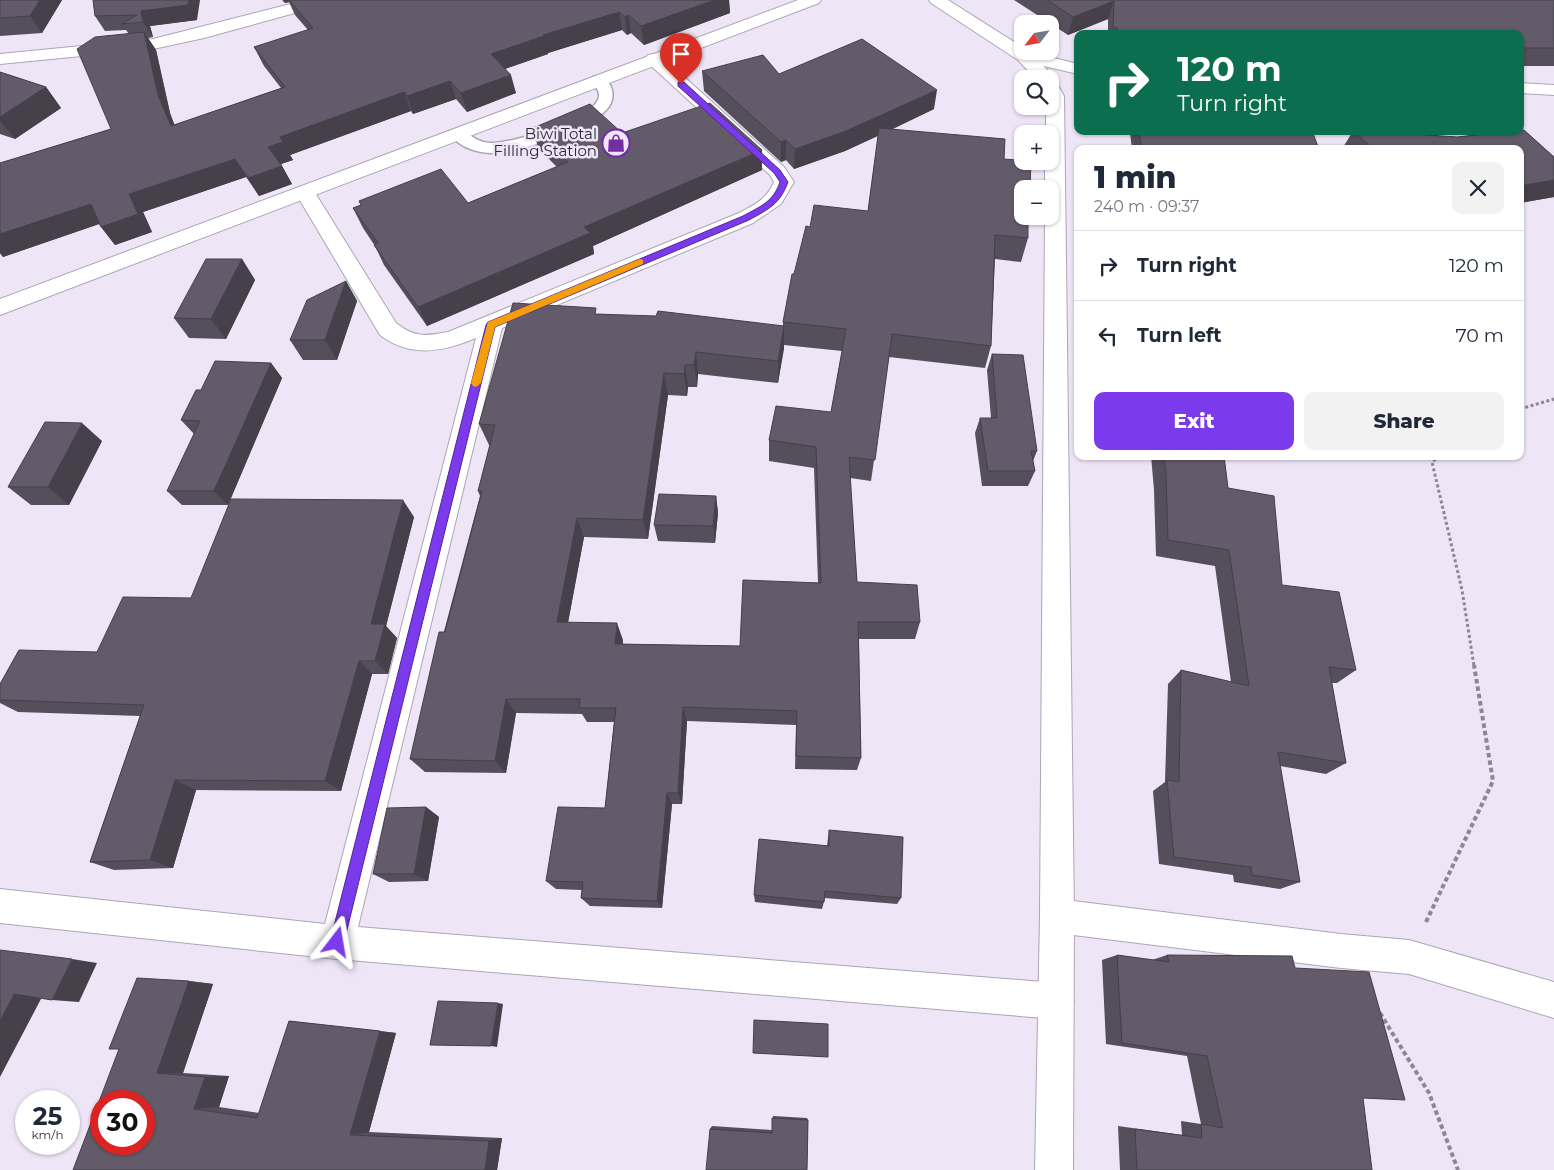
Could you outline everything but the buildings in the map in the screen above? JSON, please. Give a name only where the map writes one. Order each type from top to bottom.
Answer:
[{"type":"street","points":[[0,59],[152,44],[216,30],[325,0]]},
{"type":"street","points":[[0,307],[813,0]]},
{"type":"street","points":[[937,0],[1014,50]]},
{"type":"street","points":[[305,192],[381,320],[399,338],[414,343],[431,344],[453,339],[491,325],[746,218],[768,206],[779,195],[784,182],[777,172],[654,59]]},
{"type":"street","points":[[1028,60],[1037,70]]},
{"type":"street","points":[[1041,60],[1074,68]]},
{"type":"street","points":[[1524,88],[1554,90]]},
{"type":"street","points":[[1054,1170],[1058,916],[1055,115]]},
{"type":"street","points":[[337,942],[491,325]]},
{"type":"street","points":[[0,906],[337,942],[1056,1001]]},
{"type":"street","points":[[1058,916],[1332,950],[1410,957],[1554,1000]]},
{"type":"lane","points":[[458,134],[472,144],[485,147],[516,146],[531,141],[592,116],[605,99],[606,91],[598,80]]},
{"type":"path","points":[[1524,408],[1554,399]]},
{"type":"path","points":[[1410,957],[1493,781],[1462,590],[1432,462],[1435,460]]},
{"type":"path","points":[[1377,1009],[1429,1093],[1458,1170]]},
{"type":"slow traffic","points":[[476,383],[491,325],[640,262]]},
{"type":"place","name":"Biwi Total Filling Station","points":[[616,143]]},
{"type":"route","points":[[337,942],[491,325],[746,218],[768,206],[779,195],[784,182],[777,172],[681,84]]}]
